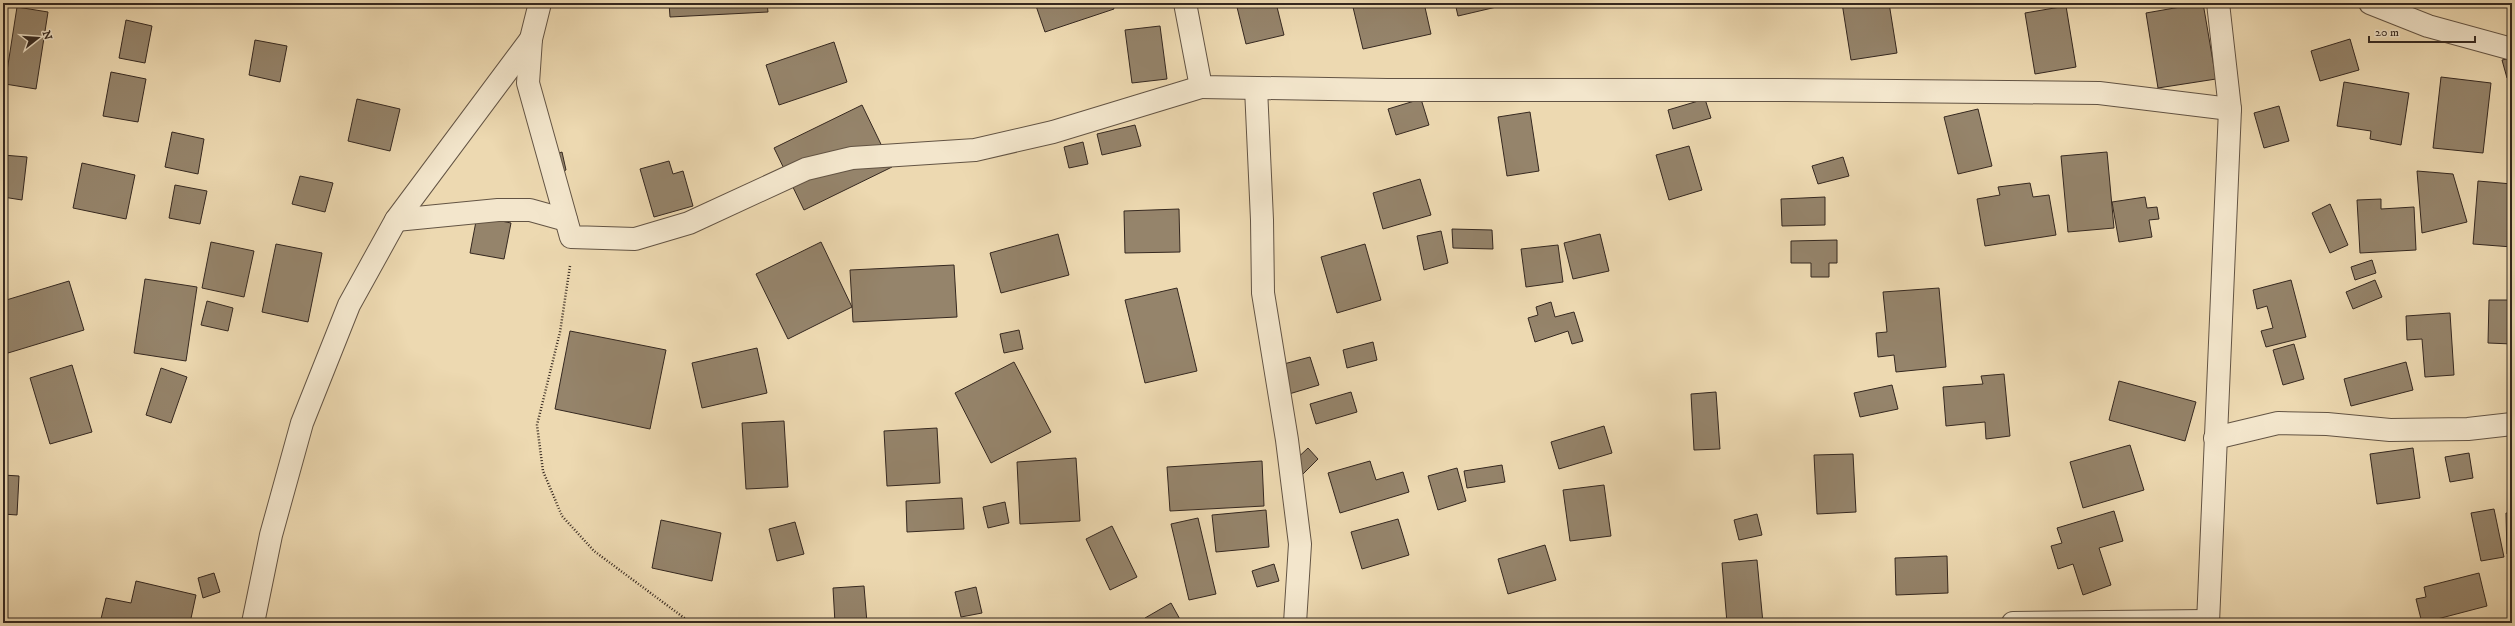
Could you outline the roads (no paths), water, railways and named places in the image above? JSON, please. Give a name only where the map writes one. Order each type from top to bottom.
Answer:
[{"type":"street","points":[[540,3],[531,39],[528,83],[568,228]]},
{"type":"street","points":[[1185,3],[1201,87]]},
{"type":"street","points":[[2013,623],[2208,622],[2230,109],[2218,3]]},
{"type":"street","points":[[2370,3],[2428,26],[2512,49]]},
{"type":"street","points":[[253,623],[271,535],[302,423],[349,305],[396,220],[531,39]]},
{"type":"street","points":[[396,220],[498,210],[530,210],[568,228],[635,239],[689,223],[806,169],[852,158],[975,150],[1052,132],[1201,87],[1387,90],[1787,90],[2099,94],[2230,109]]},
{"type":"street","points":[[1256,88],[1262,220],[1263,293],[1287,440],[1300,544],[1295,623]]},
{"type":"street","points":[[2215,438],[2278,423],[2327,424],[2390,430],[2468,429],[2512,424]]}]
